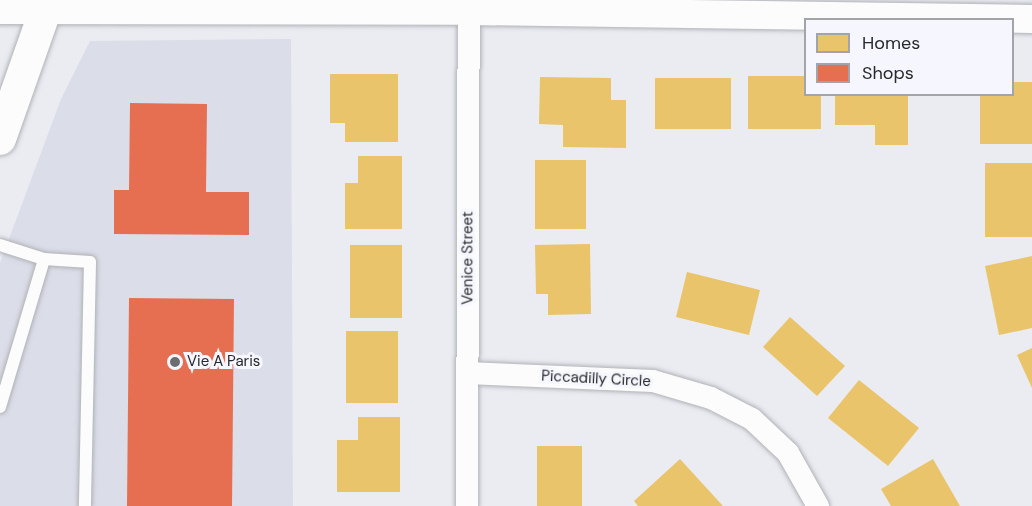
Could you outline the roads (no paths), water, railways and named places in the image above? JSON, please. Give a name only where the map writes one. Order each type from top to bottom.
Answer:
[{"type":"main road","points":[[0,139],[47,5]]},
{"type":"street","points":[[0,10],[47,5],[962,18]]},
{"type":"street","name":"Venice Street","points":[[467,506],[469,11]]},
{"type":"street","points":[[1014,19],[1032,19]]},
{"type":"street","name":"Piccadilly Circle","points":[[467,373],[652,381],[711,398],[752,419],[788,453],[819,506]]},
{"type":"lane","points":[[0,245],[44,259],[90,262],[85,506]]},
{"type":"lane","points":[[0,407],[44,259]]},
{"type":"place","name":"Vie A Paris","points":[[175,362]]}]
